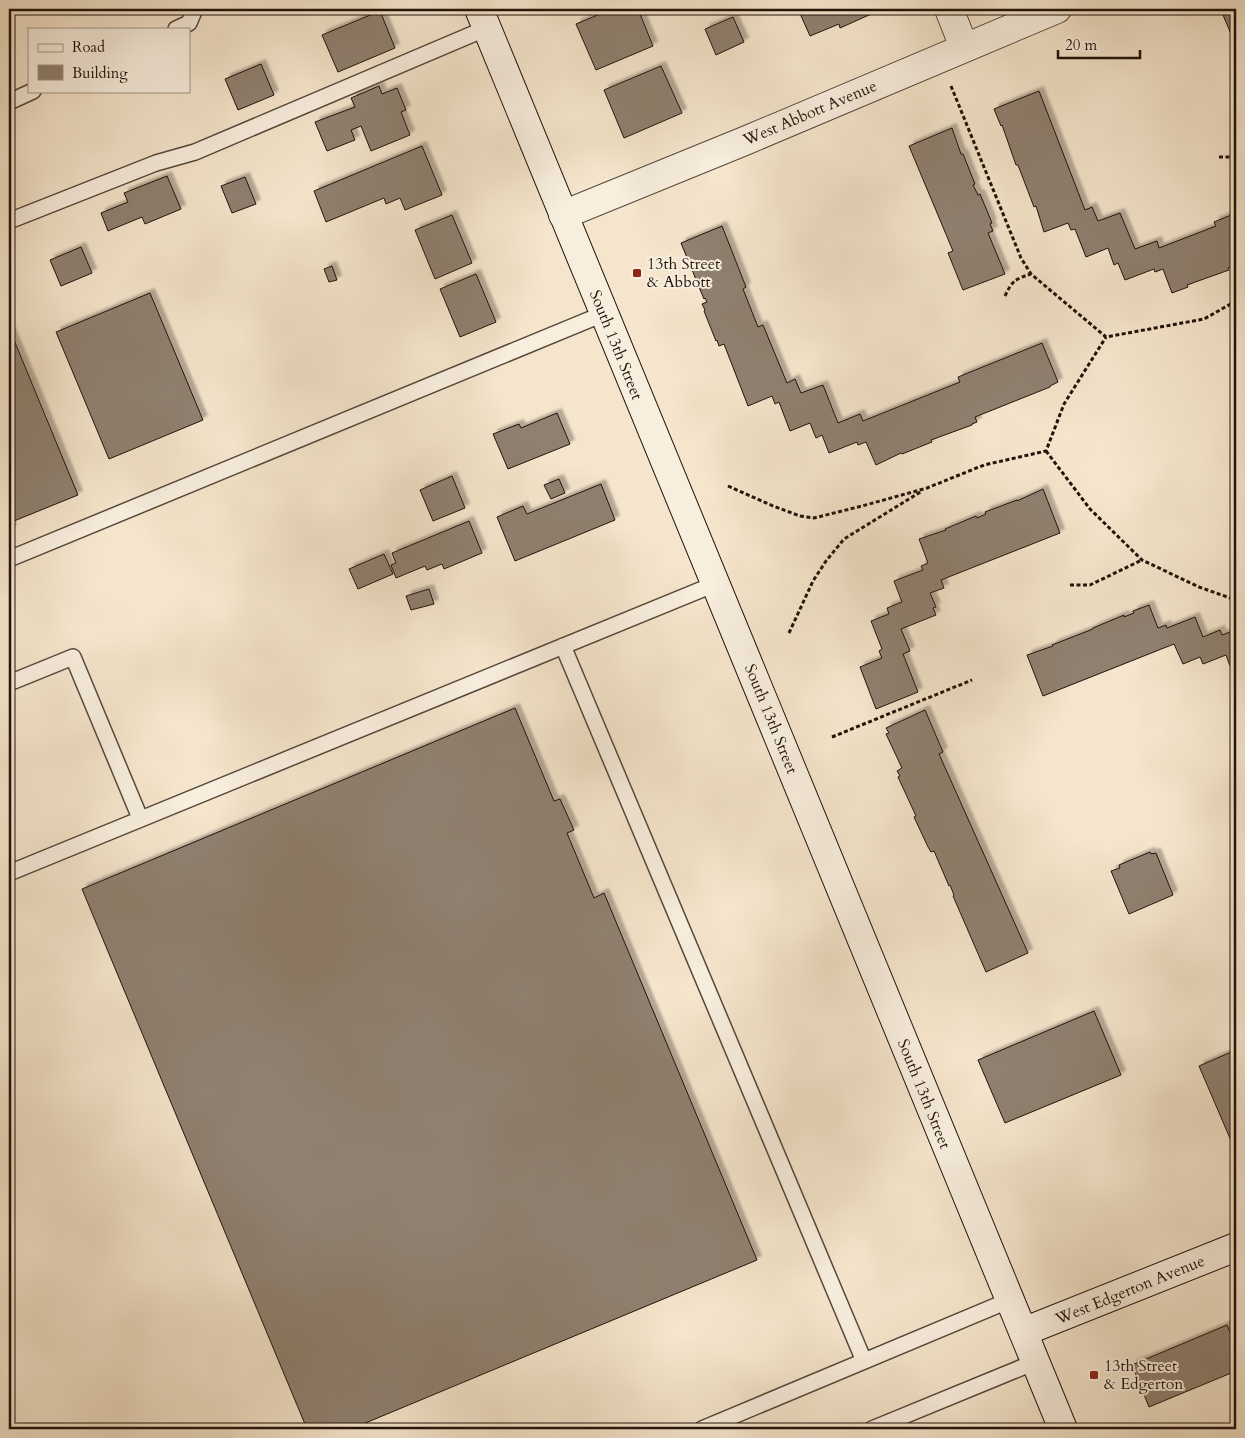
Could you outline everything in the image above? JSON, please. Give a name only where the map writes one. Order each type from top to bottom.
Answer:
[{"type":"street","points":[[949,9],[964,47]]},
{"type":"street","name":"West Abbott Avenue","points":[[563,214],[747,140],[1057,9]]},
{"type":"street","name":"South 13th Street","points":[[483,18],[603,314],[1063,1429]]},
{"type":"street","name":"West Edgerton Avenue","points":[[1023,1332],[1236,1247]]},
{"type":"lane","points":[[178,28],[188,23],[195,9]]},
{"type":"lane","points":[[9,221],[156,163],[195,152],[483,18]]},
{"type":"lane","points":[[9,102],[31,92]]},
{"type":"lane","points":[[9,559],[603,314]]},
{"type":"lane","points":[[9,873],[715,584]]},
{"type":"lane","points":[[564,646],[864,1361]]},
{"type":"lane","points":[[9,683],[73,656],[140,818]]},
{"type":"lane","points":[[702,1429],[1010,1300]]},
{"type":"lane","points":[[872,1429],[1035,1362]]},
{"type":"path","points":[[951,86],[1021,258],[1031,274],[1106,336]]},
{"type":"path","points":[[1219,157],[1236,157]]},
{"type":"path","points":[[1005,296],[1011,284],[1018,278],[1031,274]]},
{"type":"path","points":[[1046,451],[1064,404],[1106,336],[1204,319],[1236,301]]},
{"type":"path","points":[[728,486],[773,506],[800,516],[814,518],[927,488],[984,465],[1046,451]]},
{"type":"path","points":[[1046,451],[1090,509],[1142,560],[1200,587],[1236,600]]},
{"type":"path","points":[[789,633],[813,581],[844,539],[927,488]]},
{"type":"path","points":[[1070,585],[1090,585],[1142,560]]},
{"type":"path","points":[[832,737],[972,680]]},
{"type":"building","points":[[612,9],[638,9],[653,46],[596,70],[576,24]]},
{"type":"building","points":[[798,9],[877,9],[878,11],[840,28],[839,24],[810,36]]},
{"type":"building","points":[[1236,9],[1236,46],[1223,15]]},
{"type":"building","points":[[380,11],[395,48],[338,72],[322,35]]},
{"type":"building","points":[[733,17],[744,42],[716,55],[705,29]]},
{"type":"building","points":[[261,64],[274,95],[238,110],[225,79]]},
{"type":"building","points":[[661,66],[682,113],[624,138],[604,90]]},
{"type":"building","points":[[379,86],[382,94],[397,88],[406,110],[401,112],[410,135],[371,151],[361,126],[351,130],[355,140],[327,151],[315,122],[355,107],[351,98]]},
{"type":"building","points":[[1039,91],[1085,210],[1092,207],[1098,221],[1120,213],[1135,249],[1157,241],[1159,248],[1216,226],[1214,222],[1236,213],[1236,260],[1232,261],[1234,265],[1228,268],[1229,270],[1187,285],[1188,287],[1172,293],[1163,269],[1155,272],[1154,269],[1125,280],[1118,263],[1114,265],[1108,248],[1086,257],[1075,229],[1071,230],[1068,223],[1044,232],[1036,206],[1034,207],[994,109]]},
{"type":"building","points":[[952,128],[961,154],[963,154],[975,184],[973,185],[978,195],[980,194],[992,223],[990,224],[993,231],[988,233],[1005,274],[963,290],[948,253],[953,251],[909,146]]},
{"type":"building","points":[[422,146],[442,195],[405,210],[400,198],[386,204],[384,198],[326,222],[314,191]]},
{"type":"building","points":[[167,176],[181,209],[145,224],[142,217],[108,231],[101,213],[128,202],[124,193]]},
{"type":"building","points":[[245,177],[256,204],[232,213],[221,186]]},
{"type":"building","points":[[452,215],[472,263],[435,279],[415,230]]},
{"type":"building","points":[[722,226],[746,287],[743,289],[758,327],[763,325],[787,383],[795,379],[801,393],[823,385],[838,423],[860,414],[863,421],[960,382],[958,377],[1042,343],[1058,382],[975,417],[977,422],[972,425],[931,440],[932,442],[901,453],[876,465],[866,442],[858,445],[857,442],[829,453],[822,435],[816,438],[810,423],[790,431],[779,402],[775,404],[772,396],[748,406],[724,344],[719,346],[716,341],[702,304],[707,302],[704,299],[681,243]]},
{"type":"building","points":[[81,247],[92,273],[61,286],[50,260]]},
{"type":"building","points":[[332,266],[337,280],[329,282],[324,269]]},
{"type":"building","points":[[476,274],[496,322],[460,337],[440,289]]},
{"type":"building","points":[[150,293],[203,420],[109,459],[56,332]]},
{"type":"building","points":[[9,328],[78,495],[9,523]]},
{"type":"building","points":[[557,413],[570,444],[508,469],[493,434],[519,424],[521,428]]},
{"type":"building","points":[[452,476],[465,508],[433,521],[420,490]]},
{"type":"building","points":[[559,479],[565,493],[551,499],[544,485]]},
{"type":"building","points":[[601,484],[615,520],[515,561],[497,517],[523,506],[527,514]]},
{"type":"building","points":[[1043,489],[1060,533],[941,580],[944,588],[930,593],[936,607],[933,608],[936,615],[901,629],[910,651],[903,654],[918,692],[876,709],[860,667],[882,658],[879,651],[882,649],[871,621],[889,614],[887,608],[902,602],[894,581],[923,570],[921,566],[928,563],[919,539],[946,530],[976,516],[977,518],[986,514],[985,512],[1017,501]]},
{"type":"building","points":[[469,521],[482,553],[444,569],[442,564],[427,570],[425,566],[396,578],[391,565],[396,563],[392,553]]},
{"type":"building","points":[[384,554],[393,574],[358,589],[349,569]]},
{"type":"building","points":[[429,589],[434,604],[411,610],[406,596]]},
{"type":"building","points":[[1149,605],[1158,628],[1166,625],[1167,628],[1195,617],[1203,637],[1220,630],[1222,635],[1236,630],[1236,664],[1230,666],[1226,655],[1203,664],[1200,657],[1183,664],[1174,644],[1043,696],[1027,655],[1053,646],[1124,615],[1124,617],[1134,613],[1133,611]]},
{"type":"building","points":[[515,708],[554,801],[560,799],[574,830],[567,833],[594,898],[604,893],[757,1260],[351,1429],[307,1429],[82,889]]},
{"type":"building","points":[[925,710],[943,752],[939,754],[1028,953],[986,972],[950,885],[934,851],[931,852],[928,847],[914,817],[916,816],[898,777],[900,776],[897,771],[902,768],[886,734],[889,733],[886,728]]},
{"type":"building","points":[[1150,852],[1151,854],[1156,853],[1173,895],[1129,914],[1111,871],[1120,868],[1119,865]]},
{"type":"building","points":[[1094,1011],[1121,1075],[1005,1123],[978,1060]]},
{"type":"building","points":[[1236,1050],[1236,1141],[1232,1143],[1199,1066]]},
{"type":"building","points":[[1227,1325],[1236,1346],[1236,1371],[1149,1407],[1132,1365]]},
{"type":"place","name":"13th Street & Abbott","points":[[637,273]]},
{"type":"place","name":"13th Street & Edgerton","points":[[1094,1375]]}]
